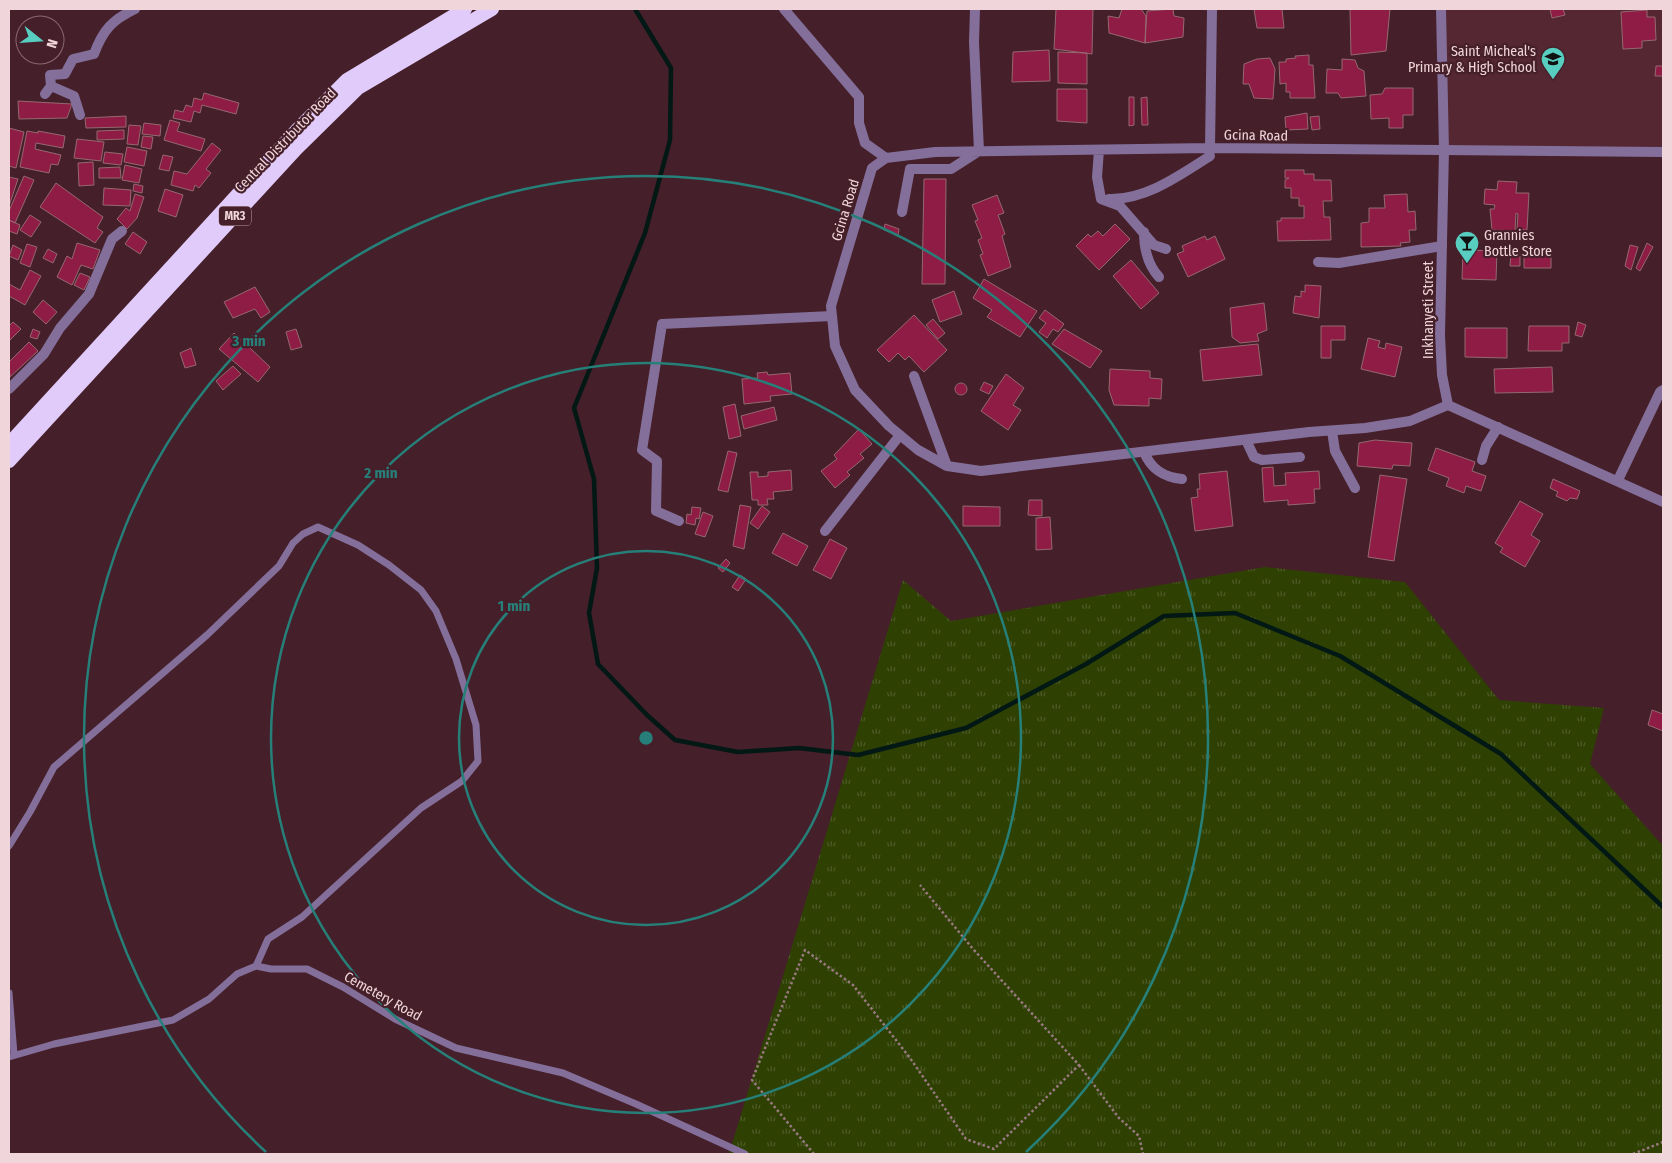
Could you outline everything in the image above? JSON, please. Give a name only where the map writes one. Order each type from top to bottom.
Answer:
[{"type":"highway","name":"Central Distributor Road","points":[[9,444],[297,130],[347,80],[466,9]]},
{"type":"highway","name":"Central Distributor Road","points":[[9,461],[296,149],[358,88],[492,9]]},
{"type":"street","points":[[80,115],[74,96],[48,90],[50,75],[65,74],[73,59],[94,54],[102,33],[122,15],[135,9]]},
{"type":"street","points":[[784,9],[859,97],[859,123],[865,143],[886,158]]},
{"type":"street","points":[[902,212],[910,169],[951,169],[979,151],[974,42],[976,9]]},
{"type":"street","points":[[1101,199],[1125,199],[1176,180],[1210,152],[1212,9]]},
{"type":"street","name":"Inkhanyeti Street","points":[[1441,9],[1444,150],[1440,335],[1442,375],[1448,405]]},
{"type":"street","points":[[1099,150],[1096,177],[1101,199]]},
{"type":"street","name":"Gcina Road","points":[[1448,405],[1410,421],[1332,431],[981,471],[947,466],[918,450],[889,426],[855,390],[835,346],[831,306],[872,168],[886,158],[935,152],[1099,150],[1210,152],[1444,150],[1663,152]]},
{"type":"street","points":[[1101,199],[1120,206],[1154,245],[1166,249]]},
{"type":"street","points":[[9,389],[44,354],[60,328],[89,294],[112,239],[122,231]]},
{"type":"street","points":[[1144,232],[1144,247],[1148,260],[1159,277]]},
{"type":"street","points":[[1318,262],[1339,263],[1442,246]]},
{"type":"street","points":[[679,521],[656,511],[657,461],[642,450],[662,324],[832,316]]},
{"type":"street","points":[[914,376],[947,466]]},
{"type":"street","points":[[1618,480],[1660,392],[1663,390]]},
{"type":"street","points":[[1448,405],[1618,480],[1663,502]]},
{"type":"street","points":[[1482,460],[1486,446],[1498,427]]},
{"type":"street","points":[[1332,431],[1335,451],[1355,488]]},
{"type":"street","points":[[825,532],[900,435]]},
{"type":"street","points":[[1246,440],[1254,457],[1262,460],[1300,457]]},
{"type":"street","points":[[1144,452],[1150,464],[1161,473],[1170,478],[1182,479]]},
{"type":"lane","points":[[9,846],[54,768],[207,635],[279,566],[293,543],[303,534],[318,527],[358,545],[421,590],[436,611],[456,659],[476,724],[478,760],[462,781],[421,808],[355,871],[302,917],[268,939],[256,966],[237,974],[209,999],[172,1020],[54,1044],[12,1056],[9,993]]},
{"type":"lane","name":"Cemetery Road","points":[[256,966],[271,969],[307,969],[343,987],[395,1019],[456,1048],[563,1073],[745,1154]]},
{"type":"path","points":[[920,885],[973,949],[1079,1065],[1119,1118],[1139,1136],[1143,1154]]},
{"type":"path","points":[[814,1154],[752,1080],[806,950],[853,985],[910,1058],[966,1139],[994,1149],[1079,1065]]},
{"type":"path","points":[[1633,1154],[1663,1142]]},
{"type":"shaded area","name":"Saint Micheal's Primary & High School","points":[[1442,9],[1663,9],[1663,152],[1444,150]]},
{"type":"green space","points":[[1265,567],[1405,582],[1499,700],[1604,708],[1590,764],[1663,846],[1663,1154],[729,1154],[903,580],[951,621]]},
{"type":"building","points":[[1056,9],[1093,9],[1092,54],[1054,49]]},
{"type":"building","points":[[1122,9],[1141,9],[1146,16],[1145,43],[1109,33],[1108,16],[1119,18]]},
{"type":"building","points":[[1173,9],[1174,16],[1184,18],[1183,37],[1145,43],[1147,11]]},
{"type":"building","points":[[1254,9],[1282,9],[1284,28],[1257,28]]},
{"type":"building","points":[[1350,9],[1390,9],[1386,51],[1351,55]]},
{"type":"building","points":[[1550,9],[1563,9],[1565,15],[1552,18]]},
{"type":"building","points":[[1647,10],[1647,17],[1655,17],[1656,40],[1642,41],[1642,48],[1623,49],[1621,12]]},
{"type":"building","points":[[1049,50],[1050,81],[1012,82],[1013,52]]},
{"type":"building","points":[[1058,52],[1087,53],[1087,84],[1058,83]]},
{"type":"building","points":[[1309,55],[1309,65],[1313,65],[1315,98],[1290,98],[1290,92],[1286,92],[1286,83],[1280,84],[1279,62],[1286,62],[1286,59],[1296,58],[1295,56]]},
{"type":"building","points":[[1270,58],[1275,69],[1273,99],[1254,98],[1249,84],[1243,84],[1244,64],[1257,59]]},
{"type":"building","points":[[1342,59],[1355,60],[1358,68],[1364,71],[1366,96],[1341,98],[1338,93],[1326,93],[1327,69],[1342,70]]},
{"type":"building","points":[[1656,66],[1663,66],[1663,76],[1655,76]]},
{"type":"building","points":[[1385,88],[1413,88],[1413,115],[1403,115],[1403,128],[1389,128],[1389,118],[1371,119],[1370,95],[1382,94]]},
{"type":"building","points":[[1057,89],[1087,89],[1087,123],[1057,121]]},
{"type":"building","points":[[204,93],[239,103],[236,114],[202,105],[200,113],[194,111],[191,122],[173,118],[175,110],[183,112],[186,105],[192,107],[194,98],[202,100]]},
{"type":"building","points":[[1129,97],[1134,97],[1134,125],[1129,126]]},
{"type":"building","points":[[1147,97],[1148,125],[1142,125],[1141,98]]},
{"type":"building","points":[[18,101],[72,104],[67,118],[19,119]]},
{"type":"building","points":[[1307,113],[1308,129],[1286,130],[1285,117]]},
{"type":"building","points":[[126,116],[126,127],[86,128],[85,118]]},
{"type":"building","points":[[1319,116],[1320,129],[1312,130],[1310,117]]},
{"type":"building","points":[[170,120],[180,123],[177,131],[205,139],[201,151],[164,140]]},
{"type":"building","points":[[144,123],[161,125],[160,136],[142,134]]},
{"type":"building","points":[[129,125],[141,126],[138,145],[127,144]]},
{"type":"building","points":[[9,128],[24,132],[16,168],[9,166]]},
{"type":"building","points":[[124,130],[124,139],[97,140],[97,131]]},
{"type":"building","points":[[27,131],[65,136],[63,148],[36,143],[35,149],[61,155],[58,165],[51,164],[49,173],[20,167]]},
{"type":"building","points":[[143,136],[153,137],[151,149],[141,147]]},
{"type":"building","points":[[77,139],[104,142],[101,161],[74,158]]},
{"type":"building","points":[[212,143],[221,150],[206,169],[211,173],[199,188],[195,185],[193,191],[171,185],[174,171],[187,174]]},
{"type":"building","points":[[127,147],[147,151],[144,166],[124,162]]},
{"type":"building","points":[[105,152],[123,154],[121,165],[103,163]]},
{"type":"building","points":[[163,155],[173,157],[169,171],[159,169]]},
{"type":"building","points":[[93,162],[94,185],[79,186],[78,163]]},
{"type":"building","points":[[125,165],[142,169],[139,183],[122,180]]},
{"type":"building","points":[[120,167],[121,178],[99,178],[99,168]]},
{"type":"building","points":[[1285,170],[1304,170],[1304,174],[1314,174],[1314,180],[1331,180],[1332,201],[1323,201],[1324,217],[1330,217],[1331,240],[1278,241],[1277,221],[1281,221],[1281,218],[1304,218],[1304,206],[1299,206],[1299,198],[1291,198],[1291,188],[1285,188],[1285,180],[1289,178],[1285,178]]},
{"type":"building","points":[[24,176],[34,180],[15,223],[9,220],[9,211]]},
{"type":"building","points":[[9,177],[18,179],[9,206]]},
{"type":"building","points":[[924,179],[946,179],[945,284],[922,284]]},
{"type":"building","points":[[1498,181],[1517,182],[1516,193],[1529,193],[1527,230],[1517,229],[1518,214],[1516,213],[1515,231],[1492,230],[1490,209],[1494,209],[1495,205],[1484,204],[1485,189],[1497,190]]},
{"type":"building","points":[[56,183],[103,217],[97,228],[103,232],[95,243],[40,207]]},
{"type":"building","points":[[134,184],[143,186],[142,193],[133,191]]},
{"type":"building","points":[[104,188],[131,190],[130,206],[103,205]]},
{"type":"building","points":[[165,189],[183,195],[176,217],[158,211]]},
{"type":"building","points":[[135,194],[144,197],[137,218],[127,229],[117,219],[126,208],[130,211]]},
{"type":"building","points":[[1407,194],[1408,212],[1415,211],[1416,230],[1409,230],[1410,242],[1400,243],[1401,246],[1361,247],[1361,223],[1369,222],[1369,208],[1385,208],[1384,195]]},
{"type":"building","points":[[997,195],[1004,213],[998,215],[1005,234],[1002,236],[1011,267],[988,276],[980,255],[983,254],[978,240],[982,238],[975,221],[978,220],[972,205]]},
{"type":"building","points":[[30,215],[41,222],[31,237],[20,230]]},
{"type":"building","points":[[9,220],[20,225],[17,234],[9,231]]},
{"type":"building","points":[[885,224],[899,229],[898,235],[884,230]]},
{"type":"building","points":[[1115,224],[1130,239],[1099,270],[1076,246],[1088,234],[1091,237],[1098,231],[1103,236]]},
{"type":"building","points":[[133,232],[147,242],[140,254],[125,244]]},
{"type":"building","points":[[1205,236],[1207,240],[1215,236],[1225,259],[1188,277],[1177,254],[1184,251],[1182,246]]},
{"type":"building","points":[[77,243],[100,250],[93,269],[81,265],[72,285],[57,277],[67,256],[72,259]]},
{"type":"building","points":[[1647,243],[1653,247],[1640,271],[1636,268]]},
{"type":"building","points":[[27,244],[37,247],[30,267],[20,263]]},
{"type":"building","points":[[13,245],[22,250],[18,260],[9,256]]},
{"type":"building","points":[[1630,245],[1638,247],[1631,270],[1625,266]]},
{"type":"building","points":[[48,249],[57,254],[53,263],[43,258]]},
{"type":"building","points":[[1463,250],[1497,251],[1496,280],[1462,279]]},
{"type":"building","points":[[1511,253],[1520,253],[1520,266],[1510,266]]},
{"type":"building","points":[[1524,254],[1551,255],[1551,268],[1524,268]]},
{"type":"building","points":[[1131,260],[1159,293],[1141,309],[1113,276]]},
{"type":"building","points":[[30,270],[41,276],[25,305],[9,296],[9,284],[20,290]]},
{"type":"building","points":[[80,273],[90,277],[84,290],[74,285]]},
{"type":"building","points":[[984,279],[1037,311],[1020,337],[987,317],[992,310],[973,298]]},
{"type":"building","points":[[1305,285],[1321,286],[1319,318],[1293,313],[1295,296],[1301,297],[1301,291],[1305,292]]},
{"type":"building","points":[[255,287],[270,312],[261,318],[255,309],[233,318],[224,302]]},
{"type":"building","points":[[954,291],[962,314],[940,322],[932,300]]},
{"type":"building","points":[[43,300],[57,312],[46,324],[33,312]]},
{"type":"building","points":[[1264,303],[1267,330],[1257,334],[1259,341],[1240,343],[1232,337],[1230,308]]},
{"type":"building","points":[[1045,310],[1064,324],[1058,332],[1053,329],[1047,338],[1039,332],[1046,323],[1039,318]]},
{"type":"building","points":[[914,315],[947,350],[924,372],[909,356],[905,360],[898,353],[889,362],[877,350]]},
{"type":"building","points":[[933,319],[945,333],[938,339],[926,325]]},
{"type":"building","points":[[13,322],[21,329],[9,341],[9,326]]},
{"type":"building","points":[[1578,322],[1586,325],[1582,337],[1575,335]]},
{"type":"building","points":[[1321,326],[1345,326],[1345,340],[1331,340],[1331,358],[1321,358]]},
{"type":"building","points":[[1529,326],[1569,326],[1569,343],[1562,343],[1562,351],[1528,351]]},
{"type":"building","points":[[1465,328],[1507,328],[1507,358],[1465,357]]},
{"type":"building","points":[[33,329],[40,332],[37,339],[30,337]]},
{"type":"building","points":[[296,329],[302,347],[291,350],[286,332]]},
{"type":"building","points":[[1064,329],[1102,351],[1090,368],[1052,344]]},
{"type":"building","points":[[234,333],[270,367],[258,382],[219,349]]},
{"type":"building","points":[[1368,338],[1380,341],[1378,347],[1385,349],[1386,343],[1402,347],[1395,377],[1361,369]]},
{"type":"building","points":[[29,342],[38,351],[10,377],[9,362]]},
{"type":"building","points":[[1258,344],[1262,375],[1203,381],[1200,350]]},
{"type":"building","points":[[191,348],[196,365],[185,368],[180,353]]},
{"type":"building","points":[[233,366],[241,374],[223,390],[216,381]]},
{"type":"building","points":[[1552,367],[1553,392],[1495,393],[1494,369]]},
{"type":"building","points":[[1110,369],[1150,371],[1150,378],[1162,379],[1161,399],[1149,398],[1149,406],[1114,405],[1109,390]]},
{"type":"building","points":[[767,372],[768,375],[790,373],[792,394],[770,396],[771,401],[744,404],[742,379],[758,378],[757,373]]},
{"type":"building","points":[[1006,374],[1024,388],[1013,405],[1021,410],[1008,430],[981,411]]},
{"type":"building","points":[[984,382],[993,386],[989,394],[980,390]]},
{"type":"building","points":[[959,383],[963,383],[967,389],[963,395],[959,395],[955,391],[955,387]]},
{"type":"building","points":[[735,404],[741,436],[729,439],[723,407]]},
{"type":"building","points":[[774,407],[777,420],[744,429],[741,416]]},
{"type":"building","points":[[859,429],[872,444],[860,454],[864,458],[847,472],[850,475],[835,488],[821,471],[837,459],[834,455]]},
{"type":"building","points":[[1375,440],[1412,443],[1410,466],[1393,465],[1392,469],[1357,466],[1359,443]]},
{"type":"building","points":[[1436,448],[1475,462],[1472,471],[1486,476],[1481,491],[1466,486],[1464,493],[1446,486],[1449,478],[1428,470]]},
{"type":"building","points":[[728,451],[737,453],[728,492],[718,490]]},
{"type":"building","points":[[1273,467],[1274,486],[1286,485],[1285,473],[1319,471],[1320,489],[1314,489],[1315,503],[1288,505],[1288,500],[1264,502],[1262,468]]},
{"type":"building","points":[[791,470],[792,490],[773,492],[774,499],[767,499],[768,505],[758,505],[758,500],[752,500],[750,472],[758,472],[758,477],[768,476],[768,472]]},
{"type":"building","points":[[1227,471],[1233,526],[1195,531],[1191,498],[1198,497],[1197,489],[1200,489],[1199,474]]},
{"type":"building","points":[[1380,475],[1407,479],[1394,561],[1368,557]]},
{"type":"building","points":[[1553,479],[1580,491],[1577,499],[1570,498],[1567,501],[1556,496],[1558,492],[1550,488]]},
{"type":"building","points":[[1029,500],[1042,500],[1042,516],[1028,515]]},
{"type":"building","points":[[1520,501],[1543,514],[1531,535],[1540,541],[1525,567],[1500,552],[1503,548],[1495,543]]},
{"type":"building","points":[[740,505],[751,507],[744,549],[733,546]]},
{"type":"building","points":[[762,506],[770,512],[758,529],[750,523]]},
{"type":"building","points":[[963,506],[1000,507],[1000,526],[963,526]]},
{"type":"building","points":[[692,507],[701,508],[699,519],[696,518],[695,525],[686,523],[687,514],[691,515]]},
{"type":"building","points":[[703,512],[713,516],[705,537],[695,534]]},
{"type":"building","points":[[1050,517],[1052,549],[1036,550],[1036,518]]},
{"type":"building","points":[[783,533],[808,546],[797,566],[772,553]]},
{"type":"building","points":[[830,539],[847,548],[831,579],[813,570]]},
{"type":"building","points":[[726,559],[730,563],[723,572],[718,568]]},
{"type":"building","points":[[740,575],[746,579],[738,591],[732,587]]},
{"type":"building","points":[[1652,710],[1663,714],[1663,731],[1648,725]]},
{"type":"waterway","points":[[635,9],[671,68],[670,140],[645,233],[574,408],[594,479],[597,568],[589,613],[598,664],[647,715],[675,740],[738,752],[799,748],[858,755],[966,728],[1086,664],[1164,616],[1235,613],[1340,656],[1501,754],[1663,907]]},
{"type":"place","name":"Saint Micheal's Primary & High School","points":[[1553,80]]},
{"type":"place","name":"Grannies Bottle Store","points":[[1467,264]]}]
